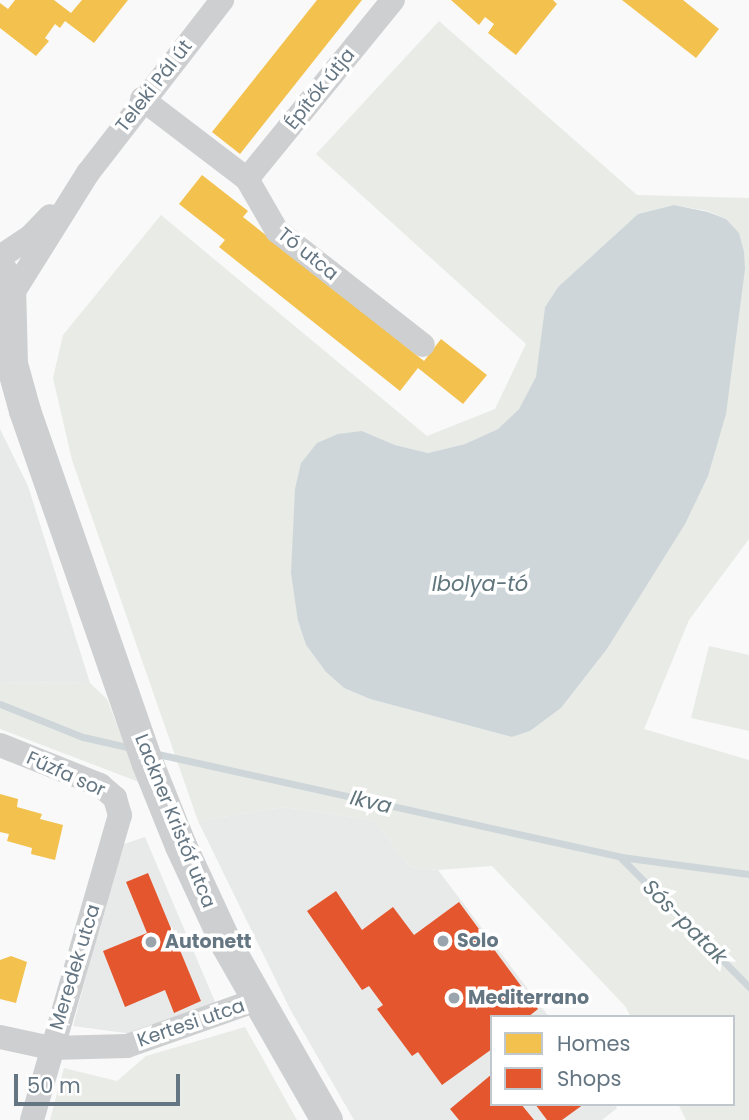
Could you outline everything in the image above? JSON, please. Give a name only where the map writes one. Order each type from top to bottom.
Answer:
[{"type":"street","name":"Teleki Pál út","points":[[88,173],[142,99],[222,0]]},
{"type":"street","name":"Építők útja","points":[[247,179],[393,0]]},
{"type":"street","name":"Tó utca","points":[[142,99],[247,179],[277,231],[423,345]]},
{"type":"street","points":[[0,257],[30,237],[88,173]]},
{"type":"street","points":[[5,298],[88,173]]},
{"type":"street","name":"Lackner Kristóf utca","points":[[5,298],[12,365],[56,506],[148,764],[181,846],[257,1000],[327,1120]]},
{"type":"street","name":"Lackner Kristóf utca","points":[[0,385],[56,506]]},
{"type":"street","name":"Fűzfa sor","points":[[0,746],[100,785],[115,798],[120,815]]},
{"type":"street","name":"Meredek utca","points":[[32,1120],[120,815]]},
{"type":"street","name":"Kertesi utca","points":[[0,1037],[51,1048],[127,1046],[257,1000]]},
{"type":"shaded area","points":[[439,21],[637,195],[749,198],[749,539],[689,620],[644,729],[749,760],[749,1120],[686,1120],[679,1106],[735,1106],[735,1015],[630,1015],[625,1006],[492,866],[438,870],[410,867],[374,820],[283,807],[198,821],[72,460],[53,378],[63,335],[161,215],[427,436],[495,409],[526,344],[316,154]],"holes":[[[674,205],[708,211],[726,219],[659,565],[607,649],[561,708],[530,731],[512,737],[370,699],[344,688],[326,672],[306,645],[298,621],[362,431],[395,445],[428,453],[465,444],[498,429],[519,409],[537,377],[545,307],[558,287],[638,214]]]},
{"type":"shaded area","points":[[0,429],[28,486],[90,683],[0,682]]},
{"type":"shaded area","points":[[709,646],[749,655],[749,731],[691,718]]},
{"type":"shaded area","points":[[0,682],[90,683],[107,699],[139,782],[0,729]]},
{"type":"shaded area","points":[[283,807],[374,820],[410,867],[438,870],[547,1015],[490,1015],[490,1106],[617,1108],[602,1120],[354,1120],[290,1009],[198,821]]},
{"type":"shaded area","points":[[145,837],[216,1004],[133,1034],[73,1026],[121,845]]},
{"type":"shaded area","points":[[245,1027],[297,1120],[50,1120],[64,1068],[117,1081],[146,1056]]},
{"type":"water","name":"Ibolya-tó","points":[[674,205],[726,219],[739,233],[744,252],[745,269],[726,414],[708,476],[685,524],[607,649],[561,708],[530,731],[512,737],[370,699],[344,688],[326,672],[306,645],[298,621],[291,573],[295,489],[301,463],[317,443],[338,434],[362,431],[395,445],[428,453],[465,444],[498,429],[519,409],[536,377],[545,307],[558,287],[638,214]]},
{"type":"building: Homes","points":[[15,0],[54,0],[71,13],[82,0],[128,0],[94,43],[65,21],[60,28],[55,24],[45,38],[49,41],[36,56],[0,28],[0,3],[8,9]]},
{"type":"building: Homes","points":[[317,0],[362,0],[240,154],[212,132]]},
{"type":"building: Homes","points":[[451,0],[553,0],[557,4],[516,55],[488,33],[494,24],[485,17],[479,25]]},
{"type":"building: Homes","points":[[622,0],[683,0],[719,29],[696,58]]},
{"type":"building: Homes","points":[[202,175],[248,211],[243,217],[424,361],[441,339],[487,375],[463,404],[418,368],[400,391],[219,247],[225,240],[179,204]]},
{"type":"building: Homes","points":[[0,794],[18,799],[17,807],[42,814],[40,819],[63,825],[55,860],[31,854],[32,848],[7,841],[9,834],[0,832]]},
{"type":"building: Homes","points":[[11,956],[27,962],[16,1003],[0,999],[0,960]]},
{"type":"building: Shops","name":"Autonett","points":[[148,873],[201,1001],[174,1013],[165,990],[125,1007],[103,951],[147,933],[126,882]]},
{"type":"building: Shops","name":"Mediterrano","points":[[336,891],[362,930],[393,907],[414,935],[459,902],[538,1009],[530,1015],[490,1015],[490,1050],[442,1085],[418,1052],[412,1056],[377,1009],[383,1005],[369,986],[362,990],[307,911]]},
{"type":"building: Shops","points":[[490,1076],[490,1106],[523,1106],[534,1120],[459,1120],[450,1109]]},
{"type":"building: Shops","points":[[536,1106],[581,1106],[562,1120],[547,1120]]},
{"type":"waterway","name":"Ikva","points":[[0,704],[83,737],[131,748]]},
{"type":"waterway","name":"Ikva","points":[[153,753],[621,857],[749,874]]},
{"type":"waterway","name":"Sós-patak","points":[[621,858],[749,987]]},
{"type":"place","name":"Solo","points":[[443,941]]},
{"type":"place","name":"Autonett","points":[[151,942]]},
{"type":"place","name":"Mediterrano","points":[[454,998]]}]
